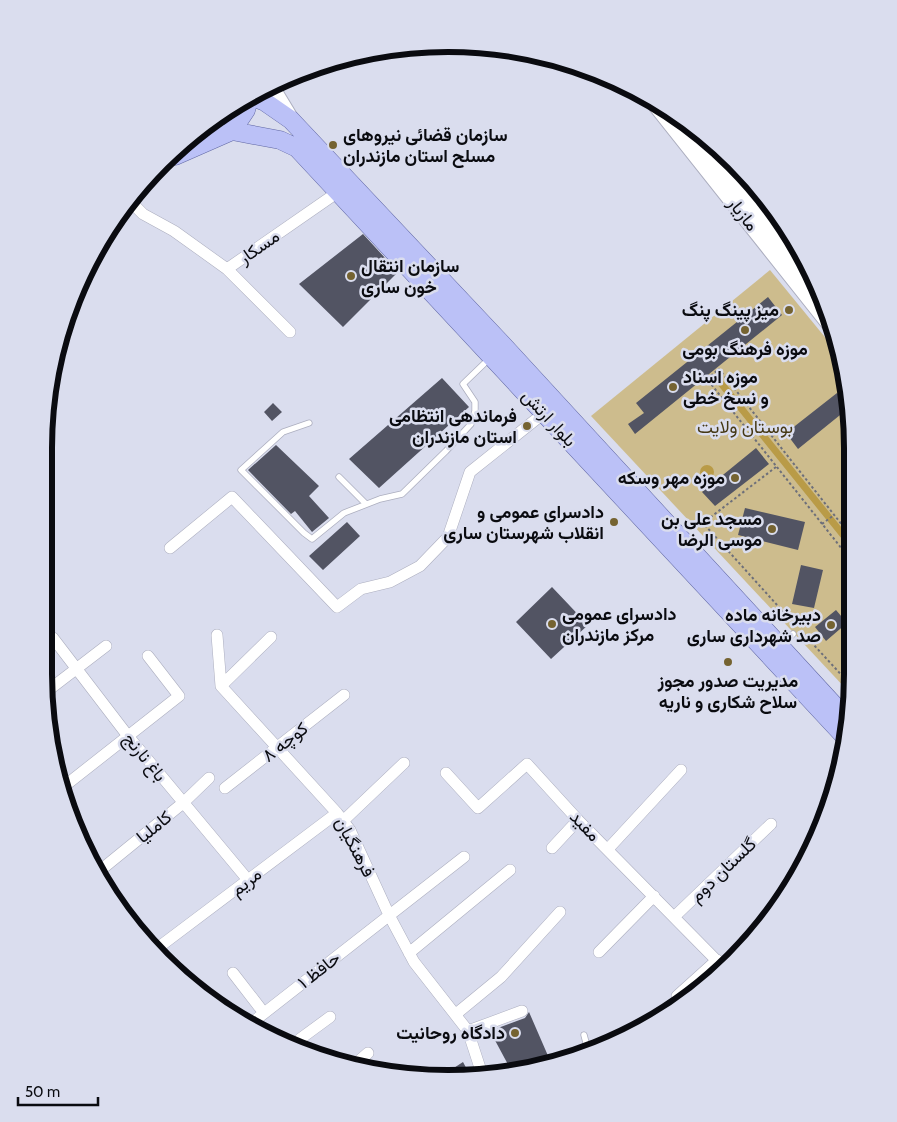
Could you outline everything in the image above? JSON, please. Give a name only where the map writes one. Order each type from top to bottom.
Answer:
[{"type":"main road","points":[[274,92],[291,120]]},
{"type":"main road","name":"بلوار ارتش","points":[[260,100],[291,120],[840,731]]},
{"type":"main road","points":[[192,147],[226,128],[246,109]]},
{"type":"main road","name":"مازیار","points":[[668,118],[786,258],[805,276]]},
{"type":"main road","name":"بلوار ارتش","points":[[226,128],[280,140],[297,148],[338,192],[498,352]]},
{"type":"main road","name":"مازیار","points":[[729,168],[816,303]]},
{"type":"main road","name":"بلوار ارتش","points":[[550,408],[780,646],[842,714]]},
{"type":"street","name":"مسکار","points":[[290,332],[228,269],[338,192]]},
{"type":"street","points":[[135,206],[228,269]]},
{"type":"street","points":[[170,548],[232,497],[337,607],[361,588],[390,582],[420,566],[448,537],[470,472],[550,408]]},
{"type":"street","points":[[217,635],[221,686]]},
{"type":"street","name":"باغ نارنج","points":[[52,637],[78,668],[128,736],[248,880]]},
{"type":"street","points":[[221,686],[271,637]]},
{"type":"street","points":[[53,687],[106,646]]},
{"type":"street","points":[[68,783],[179,696],[148,656]]},
{"type":"street","name":"فرهنگیان","points":[[221,686],[350,830],[389,915],[414,962],[468,1031],[480,1068]]},
{"type":"street","name":"کوچه ۸","points":[[225,788],[344,694]]},
{"type":"street","name":"مریم","points":[[161,946],[248,880],[340,817],[404,763]]},
{"type":"street","name":"مفید","points":[[446,773],[478,808],[527,764],[578,820],[719,963]]},
{"type":"street","points":[[608,849],[681,770]]},
{"type":"street","name":"کاملیا","points":[[104,867],[183,803],[209,778]]},
{"type":"street","points":[[552,848],[578,820]]},
{"type":"street","name":"گلستان دوم","points":[[674,917],[771,824]]},
{"type":"street","name":"حافظ ۱","points":[[256,1019],[464,857]]},
{"type":"street","points":[[409,953],[510,870]]},
{"type":"street","points":[[599,952],[654,896]]},
{"type":"street","points":[[456,1014],[501,977],[560,912]]},
{"type":"street","points":[[233,973],[264,1013]]},
{"type":"street","points":[[677,996],[706,975]]},
{"type":"street","points":[[468,1031],[522,1011]]},
{"type":"street","points":[[300,1040],[330,1017]]},
{"type":"street","points":[[361,1059],[368,1053]]},
{"type":"lane","points":[[309,423],[283,432],[241,470],[312,539],[344,513],[366,504],[402,494],[471,424],[475,402],[463,384],[498,352]]},
{"type":"lane","points":[[339,477],[366,504]]},
{"type":"lane","points":[[780,646],[793,634]]},
{"type":"lane","points":[[584,1035],[586,1044]]},
{"type":"path","points":[[844,528],[719,370],[707,379],[844,552]]},
{"type":"path","points":[[776,467],[703,523],[844,678]]},
{"type":"path","points":[[822,524],[834,515]]},
{"type":"green space","name":"بوستان ولایت","points":[[770,270],[830,344],[837,371],[844,423],[844,687],[591,416]]},
{"type":"shaded area","points":[[718,374],[844,531],[844,542],[713,379]]},
{"type":"shaded area","points":[[707,465],[712,467],[714,472],[712,477],[707,479],[702,477],[700,472],[702,467]]},
{"type":"building","name":"سازمان انتقال خون ساری","points":[[363,234],[398,272],[343,327],[299,284]]},
{"type":"building","points":[[768,297],[782,315],[635,434],[628,424],[644,413],[636,403]]},
{"type":"building","points":[[442,378],[469,407],[379,488],[349,459]]},
{"type":"building","points":[[837,393],[841,397],[843,413],[798,449],[786,433]]},
{"type":"building","points":[[273,403],[282,412],[272,421],[264,412]]},
{"type":"building","points":[[276,445],[319,486],[309,496],[329,518],[312,532],[295,511],[291,514],[248,470]]},
{"type":"building","name":"موزه مهر وسکه","points":[[756,448],[769,464],[715,506],[702,492]]},
{"type":"building","name":"مسجد علی بن موسی الرضا","points":[[745,508],[805,522],[798,550],[738,535]]},
{"type":"building","points":[[347,522],[360,536],[323,570],[309,556]]},
{"type":"building","points":[[801,565],[823,570],[814,608],[792,604]]},
{"type":"building","name":"دادسرای عمومی مرکز مازندران","points":[[552,587],[588,625],[551,659],[516,622]]},
{"type":"building","name":"دبیرخانه ماده صد شهرداری ساری","points":[[836,610],[844,619],[844,626],[826,641],[815,627]]},
{"type":"building","name":"دادگاه روحانیت","points":[[529,1012],[548,1057],[508,1065],[490,1031],[525,1018]]},
{"type":"building","points":[[463,1062],[467,1069],[451,1070]]},
{"type":"place","name":"سازمان قضائی نیروهای مسلح استان مازندران","points":[[333,145]]},
{"type":"place","name":"سازمان انتقال خون ساری","points":[[351,276]]},
{"type":"place","name":"میز پینگ پنگ","points":[[789,310]]},
{"type":"place","name":"موزه فرهنگ بومی","points":[[745,330]]},
{"type":"place","name":"موزه اسناد و نسخ خطی","points":[[673,387]]},
{"type":"place","name":"فرماندهی انتظامی استان مازندران","points":[[527,426]]},
{"type":"place","name":"موزه مهر وسکه","points":[[735,478]]},
{"type":"place","name":"دادسرای عمومی و انقلاب شهرستان ساری","points":[[614,522]]},
{"type":"place","name":"مسجد علی بن موسی الرضا","points":[[772,529]]},
{"type":"place","name":"دادسرای عمومی مرکز مازندران","points":[[552,624]]},
{"type":"place","name":"دبیرخانه ماده صد شهرداری ساری","points":[[831,625]]},
{"type":"place","name":"مدیریت صدور مجوز سلاح شکاری و ناریه","points":[[728,662]]},
{"type":"place","name":"دادگاه روحانیت","points":[[515,1033]]}]
